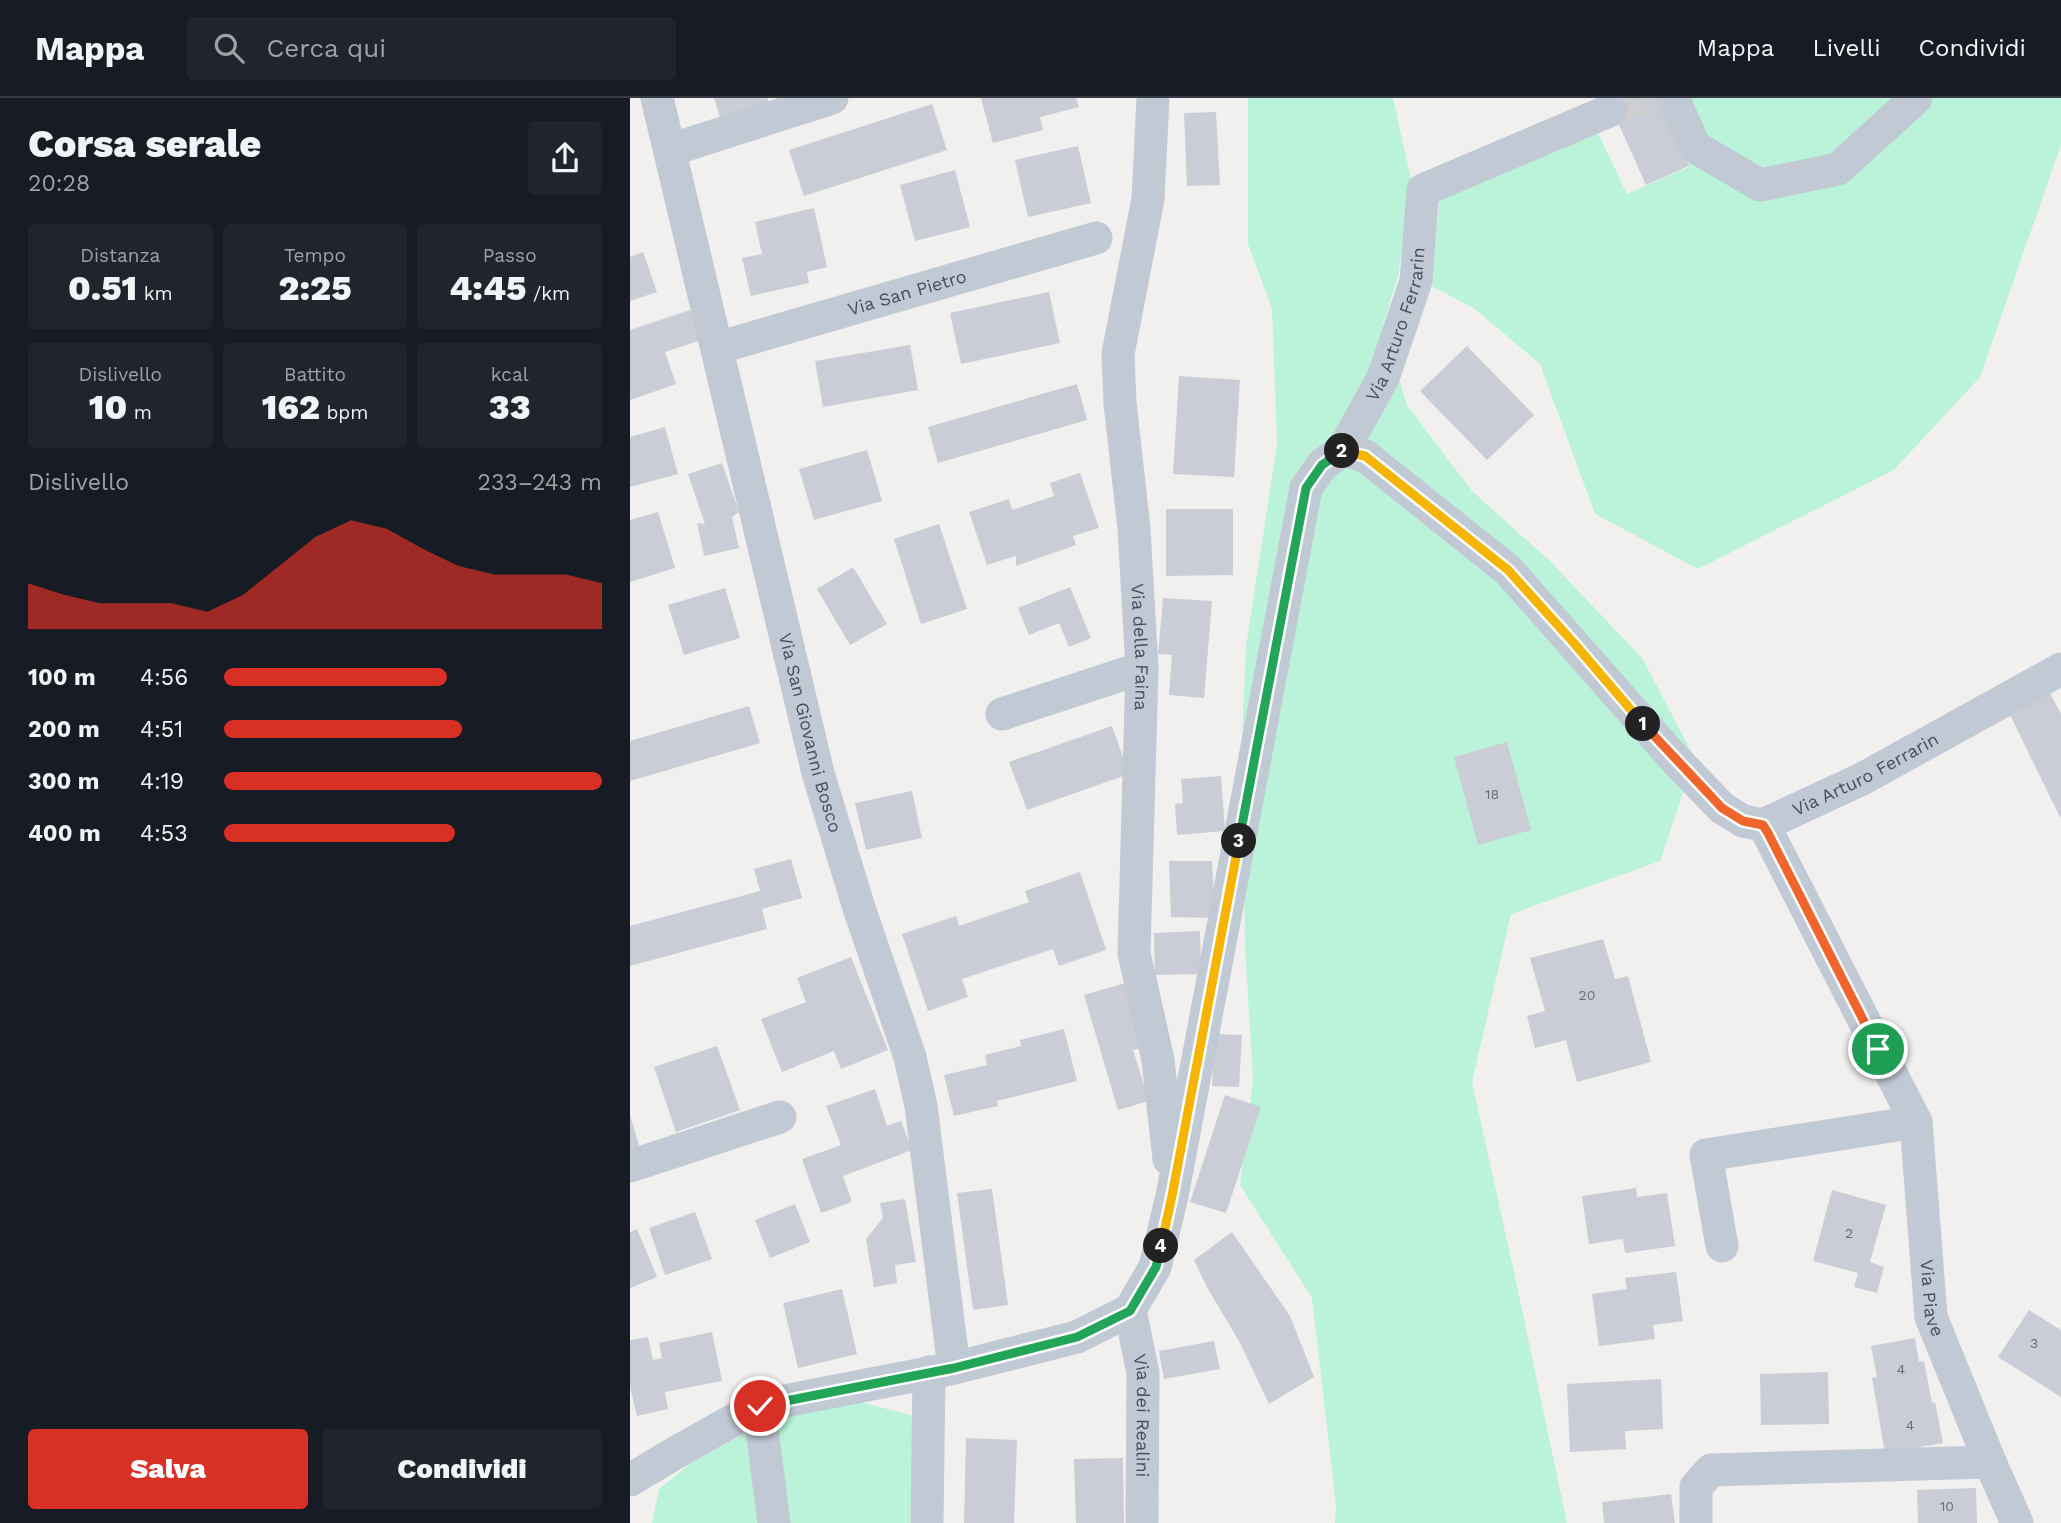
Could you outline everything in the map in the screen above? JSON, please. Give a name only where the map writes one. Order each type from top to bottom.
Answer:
[{"type":"street","name":"Via San Giovanni Bosco","points":[[657,98],[818,773],[859,908],[910,1057],[921,1106],[941,1370],[927,1523]]},
{"type":"street","points":[[670,150],[832,98]]},
{"type":"street","name":"Via della Faina","points":[[1153,98],[1148,199],[1118,354],[1120,402],[1134,529],[1142,668],[1134,953],[1158,1060],[1172,1196]]},
{"type":"street","points":[[1674,98],[1695,147],[1760,184],[1838,169],[1916,98]]},
{"type":"street","name":"Via Arturo Ferrarin","points":[[1130,1311],[1156,1267],[1172,1196],[1306,488],[1322,465],[1343,450],[1383,378],[1416,281],[1423,190],[1611,110]]},
{"type":"street","name":"Via San Pietro","points":[[716,348],[1096,238]]},
{"type":"street","points":[[1343,450],[1365,456],[1508,570],[1612,689],[1722,808],[1743,821],[1763,825]]},
{"type":"street","points":[[1002,714],[1142,668]]},
{"type":"street","name":"Via Arturo Ferrarin","points":[[1763,825],[1863,779],[2061,669]]},
{"type":"street","name":"Via Piave","points":[[1763,825],[1916,1122],[1931,1317],[2017,1523]]},
{"type":"street","points":[[630,1166],[780,1117]]},
{"type":"street","points":[[1722,1246],[1706,1155],[1916,1122]]},
{"type":"street","points":[[630,1480],[760,1406],[941,1370],[1077,1337],[1130,1311]]},
{"type":"street","name":"Via dei Realini","points":[[1130,1311],[1143,1373],[1142,1523]]},
{"type":"street","points":[[760,1406],[774,1523]]},
{"type":"street","points":[[1696,1523],[1696,1487],[1711,1470],[1990,1462]]},
{"type":"green space","points":[[1248,98],[1393,98],[1411,179],[1398,276],[1383,325],[1407,405],[1472,491],[1549,560],[1642,658],[1695,758],[1660,861],[1511,914],[1472,1082],[1567,1523],[1335,1523],[1336,1505],[1312,1298],[1240,1185],[1253,1079],[1245,947],[1242,739],[1246,647],[1277,444],[1272,309],[1248,244]]},
{"type":"green space","points":[[1659,98],[2061,98],[2061,145],[1980,377],[1894,470],[1698,569],[1595,514],[1540,364],[1475,309],[1432,286],[1440,197],[1597,131],[1627,194],[1689,167]]},
{"type":"green space","points":[[860,1402],[914,1416],[910,1523],[785,1523],[769,1419]]},
{"type":"green space","points":[[749,1431],[765,1523],[652,1523],[659,1489],[693,1462]]},
{"type":"building","points":[[714,98],[767,98],[769,103],[720,118]]},
{"type":"building","points":[[981,98],[1076,98],[1079,107],[1040,117],[1043,130],[993,143]]},
{"type":"building","points":[[1607,98],[1658,98],[1689,166],[1646,185]]},
{"type":"building","points":[[932,104],[947,150],[804,196],[789,150]]},
{"type":"building","points":[[1216,112],[1220,185],[1187,186],[1184,113]]},
{"type":"building","points":[[1078,146],[1091,203],[1028,217],[1015,160]]},
{"type":"building","points":[[955,170],[970,227],[915,241],[900,185]]},
{"type":"building","points":[[814,208],[827,267],[807,272],[809,283],[751,296],[742,258],[762,254],[755,222]]},
{"type":"building","points":[[643,252],[657,292],[630,301],[630,257]]},
{"type":"building","points":[[1049,292],[1060,343],[961,364],[950,313]]},
{"type":"building","points":[[693,309],[704,339],[665,352],[676,384],[630,400],[630,330]]},
{"type":"building","points":[[910,345],[918,390],[823,407],[815,361]]},
{"type":"building","points":[[1467,346],[1534,415],[1487,460],[1420,391]]},
{"type":"building","points":[[1179,376],[1240,380],[1234,477],[1173,474]]},
{"type":"building","points":[[1077,384],[1087,420],[938,463],[928,427]]},
{"type":"building","points":[[665,427],[678,474],[630,487],[630,437]]},
{"type":"building","points":[[867,450],[882,501],[814,520],[799,469]]},
{"type":"building","points":[[722,463],[739,512],[732,517],[739,548],[704,556],[697,523],[705,524],[688,474]]},
{"type":"building","points":[[1080,473],[1099,528],[1073,536],[1076,545],[1016,566],[1016,556],[987,565],[969,512],[1009,499],[1012,510],[1054,496],[1050,483]]},
{"type":"building","points":[[1166,509],[1233,509],[1233,575],[1166,576]]},
{"type":"building","points":[[658,512],[675,568],[630,582],[630,520]]},
{"type":"building","points":[[939,524],[967,609],[921,624],[894,539]]},
{"type":"building","points":[[853,567],[887,624],[850,645],[817,589]]},
{"type":"building","points":[[1070,587],[1091,638],[1069,647],[1059,623],[1029,635],[1018,608]]},
{"type":"building","points":[[725,588],[740,638],[684,655],[668,605]]},
{"type":"building","points":[[1163,598],[1212,601],[1204,698],[1169,695],[1172,655],[1158,654]]},
{"type":"building","points":[[2050,693],[2061,714],[2061,819],[2009,713]]},
{"type":"building","points":[[749,706],[760,743],[630,781],[630,741]]},
{"type":"building","points":[[1112,726],[1129,774],[1027,810],[1009,762]]},
{"type":"building","points":[[1507,742],[1531,830],[1478,845],[1454,757]]},
{"type":"building","points":[[1221,776],[1225,831],[1177,835],[1175,804],[1183,803],[1181,779]]},
{"type":"building","points":[[912,791],[922,838],[866,850],[855,803]]},
{"type":"building","points":[[791,859],[802,898],[762,909],[767,929],[630,966],[630,926],[760,891],[754,869]]},
{"type":"building","points":[[1169,861],[1212,861],[1215,918],[1171,917]]},
{"type":"building","points":[[1080,872],[1106,950],[1059,966],[1053,949],[962,979],[968,997],[928,1011],[902,934],[956,916],[959,926],[1029,902],[1025,891]]},
{"type":"building","points":[[1200,931],[1201,974],[1155,975],[1154,933]]},
{"type":"building","points":[[1603,939],[1615,979],[1628,976],[1651,1062],[1577,1082],[1566,1040],[1535,1048],[1527,1016],[1545,1011],[1530,958]]},
{"type":"building","points":[[851,957],[888,1050],[841,1069],[834,1051],[782,1072],[761,1019],[806,1002],[797,978]]},
{"type":"building","points":[[1125,983],[1144,1047],[1133,1050],[1149,1101],[1118,1110],[1084,995]]},
{"type":"building","points":[[1064,1029],[1077,1081],[997,1101],[998,1106],[954,1116],[944,1075],[987,1065],[985,1055],[1021,1046],[1020,1040]]},
{"type":"building","points":[[1215,1034],[1242,1035],[1239,1087],[1212,1086]]},
{"type":"building","points":[[717,1046],[740,1110],[676,1132],[654,1067]]},
{"type":"building","points":[[875,1089],[887,1126],[901,1121],[912,1150],[843,1176],[852,1202],[821,1213],[802,1159],[841,1145],[826,1106]]},
{"type":"building","points":[[1225,1095],[1261,1107],[1226,1213],[1190,1202]]},
{"type":"building","points":[[630,1115],[640,1148],[630,1151]]},
{"type":"building","points":[[1636,1188],[1637,1197],[1667,1193],[1675,1246],[1625,1253],[1623,1239],[1589,1244],[1582,1196]]},
{"type":"building","points":[[992,1189],[1008,1305],[973,1310],[957,1193]]},
{"type":"building","points":[[1832,1190],[1886,1205],[1870,1262],[1884,1267],[1877,1293],[1854,1287],[1858,1273],[1813,1261]]},
{"type":"building","points":[[905,1199],[916,1262],[895,1265],[897,1283],[874,1287],[866,1239],[883,1218],[880,1203]]},
{"type":"building","points":[[795,1204],[810,1242],[770,1258],[755,1220]]},
{"type":"building","points":[[695,1212],[712,1259],[665,1275],[649,1228]]},
{"type":"building","points":[[637,1229],[657,1277],[630,1288],[630,1232]]},
{"type":"building","points":[[1232,1232],[1290,1316],[1314,1377],[1269,1404],[1239,1341],[1194,1260]]},
{"type":"building","points":[[1676,1272],[1683,1321],[1653,1325],[1655,1339],[1599,1346],[1592,1294],[1627,1289],[1625,1278]]},
{"type":"building","points":[[842,1289],[857,1354],[798,1368],[783,1303]]},
{"type":"building","points":[[2029,1310],[2061,1330],[2061,1397],[1998,1357]]},
{"type":"building","points":[[712,1332],[722,1381],[665,1392],[668,1409],[637,1416],[630,1387],[630,1340],[648,1337],[653,1360],[662,1358],[659,1343]]},
{"type":"building","points":[[1915,1338],[1919,1362],[1924,1361],[1932,1403],[1935,1402],[1943,1443],[1885,1453],[1872,1378],[1877,1377],[1871,1346]]},
{"type":"building","points":[[1214,1341],[1220,1369],[1164,1379],[1159,1351]]},
{"type":"building","points":[[1828,1372],[1829,1424],[1761,1425],[1760,1374]]},
{"type":"building","points":[[1661,1379],[1663,1429],[1625,1431],[1626,1449],[1570,1452],[1567,1384]]},
{"type":"building","points":[[966,1438],[1017,1440],[1014,1523],[964,1523]]},
{"type":"building","points":[[1123,1458],[1124,1523],[1076,1523],[1074,1459]]},
{"type":"building","points":[[1976,1488],[1977,1523],[1918,1523],[1917,1490]]},
{"type":"building","points":[[1671,1494],[1675,1523],[1604,1523],[1602,1502]]},
{"type":"tunnel","points":[[1611,110],[1638,98]]},
{"type":"route","points":[[760,1406],[954,1368],[1077,1337],[1130,1311],[1156,1267],[1172,1196],[1306,488],[1322,465],[1343,450],[1365,456],[1508,570],[1673,757],[1722,808],[1743,821],[1763,825],[1878,1049]]}]
